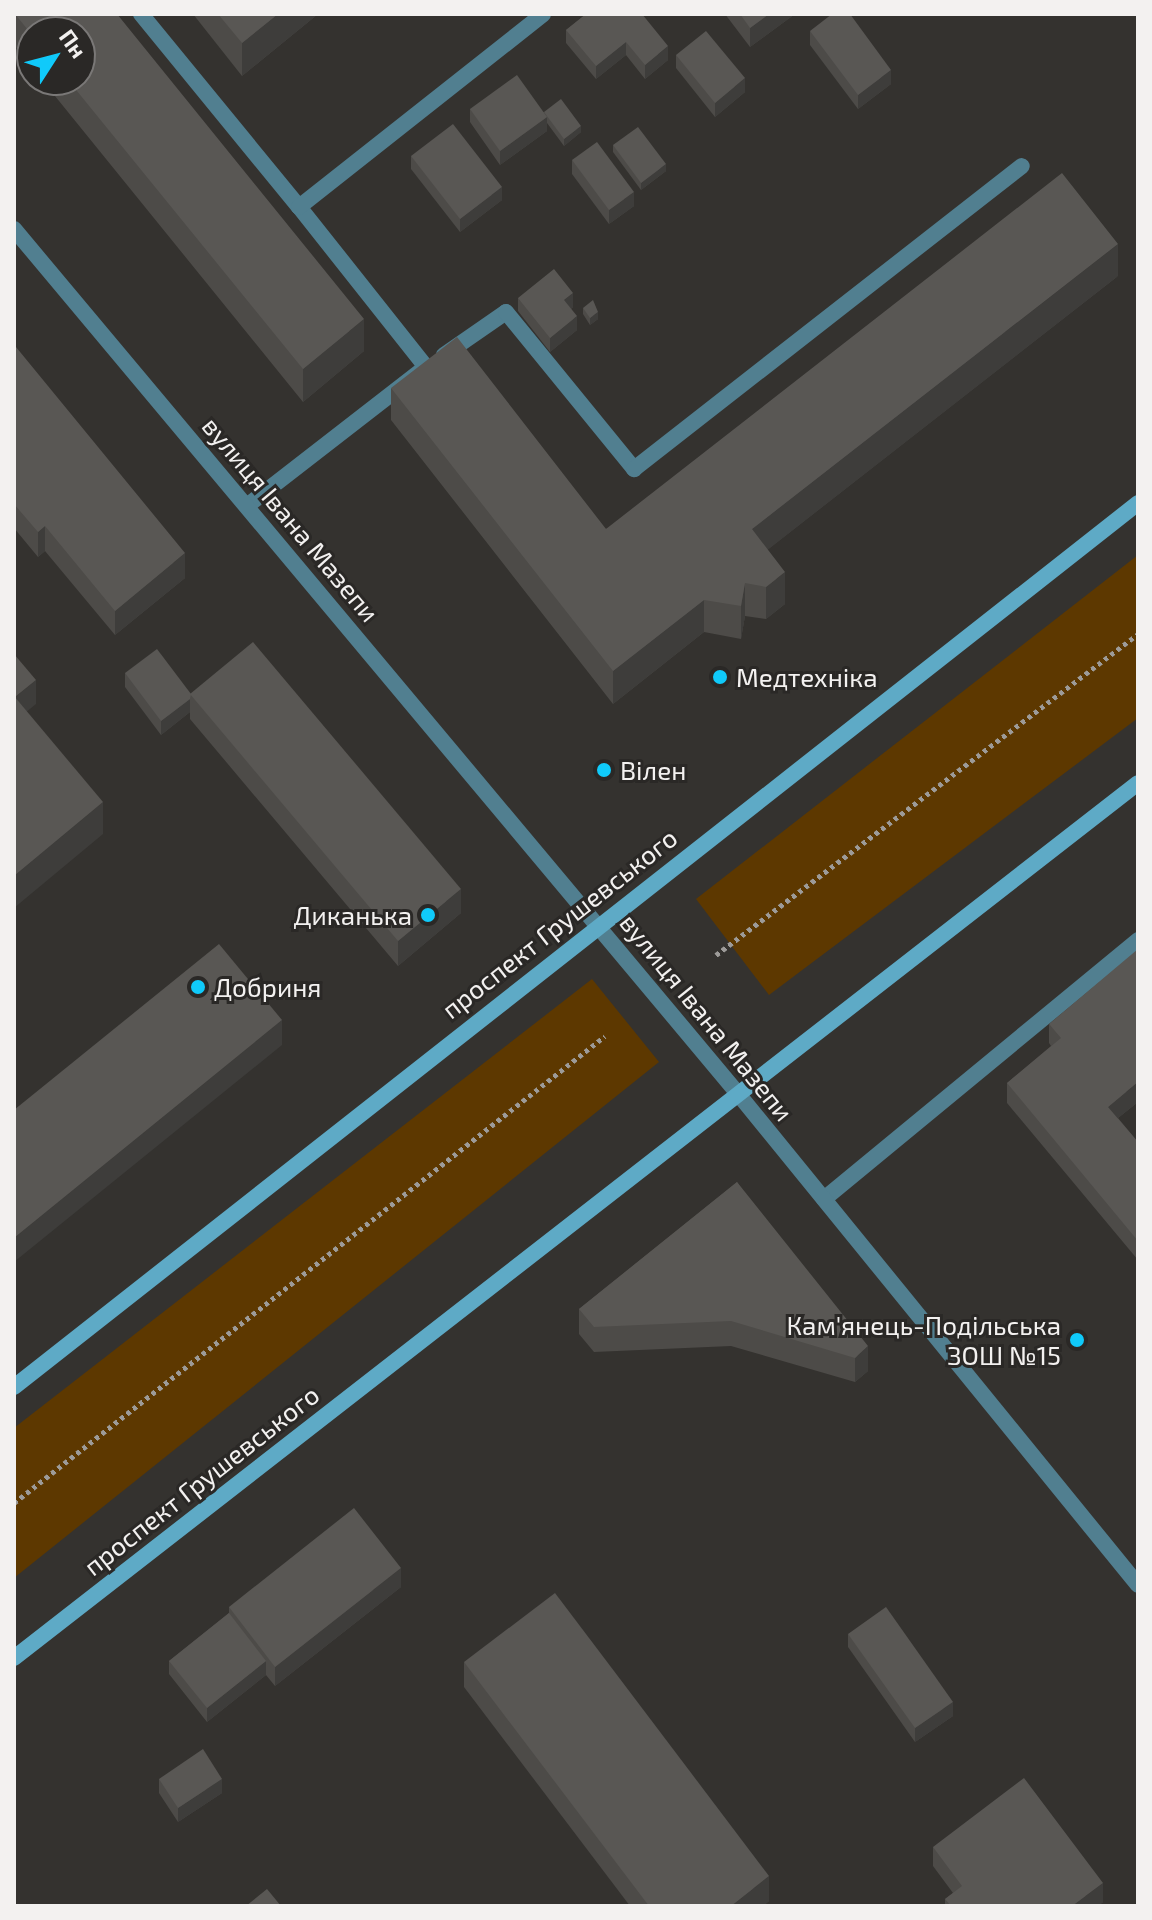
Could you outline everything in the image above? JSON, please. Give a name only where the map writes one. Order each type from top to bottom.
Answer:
[{"type":"main road","name":"проспект Грушевського","points":[[14,1387],[599,922],[1138,503]]},
{"type":"main road","name":"проспект Грушевського","points":[[14,1658],[735,1090],[1138,783]]},
{"type":"street","points":[[141,14],[426,367]]},
{"type":"street","points":[[299,207],[543,14]]},
{"type":"street","points":[[248,505],[426,367],[506,312],[634,469],[1022,166]]},
{"type":"street","name":"вулиця Івана Мазепи","points":[[14,229],[599,922],[1138,1585]]},
{"type":"street","points":[[824,1199],[1138,940]]},
{"type":"path","points":[[716,955],[1138,634]]},
{"type":"path","points":[[14,1503],[605,1036]]},
{"type":"shaded area","points":[[1138,555],[1138,718],[769,995],[696,899]]},
{"type":"shaded area","points":[[592,979],[659,1062],[14,1578],[14,1428]]},
{"type":"building","points":[[15,14],[117,14],[364,319],[303,369],[81,96],[96,96],[96,16]]},
{"type":"building","points":[[218,14],[278,14],[242,43]]},
{"type":"building","points":[[586,14],[642,14],[668,46],[645,65],[626,42],[596,66],[566,30]]},
{"type":"building","points":[[740,14],[769,14],[750,28]]},
{"type":"building","points":[[832,14],[850,14],[891,70],[858,95],[810,31]]},
{"type":"building","points":[[706,31],[745,78],[715,103],[676,55]]},
{"type":"building","points":[[517,75],[547,117],[500,151],[470,109]]},
{"type":"building","points":[[561,99],[581,126],[564,139],[544,112]]},
{"type":"building","points":[[453,124],[502,187],[460,219],[411,156]]},
{"type":"building","points":[[638,127],[666,164],[641,183],[613,145]]},
{"type":"building","points":[[597,142],[634,192],[609,210],[572,160]]},
{"type":"building","points":[[1062,173],[1118,244],[752,529],[785,572],[766,587],[745,583],[741,606],[704,600],[613,671],[391,388],[457,337],[606,529]]},
{"type":"building","points":[[554,269],[573,293],[564,300],[577,316],[550,338],[518,298]]},
{"type":"building","points":[[593,300],[598,312],[590,318],[583,308]]},
{"type":"building","points":[[16,347],[185,553],[115,611],[45,526],[38,532],[14,504]]},
{"type":"building","points":[[253,642],[461,889],[398,941],[190,694]]},
{"type":"building","points":[[157,649],[191,694],[190,699],[161,721],[125,673]]},
{"type":"building","points":[[14,654],[36,680],[15,697],[14,696]]},
{"type":"building","points":[[14,696],[103,802],[14,876]]},
{"type":"building","points":[[219,944],[282,1020],[14,1238],[14,1110]]},
{"type":"building","points":[[1138,949],[1138,1082],[1108,1107],[1138,1142],[1138,1241],[1007,1083],[1061,1038],[1049,1024]]},
{"type":"building","points":[[737,1182],[868,1346],[855,1358],[731,1321],[594,1327],[579,1309]]},
{"type":"building","points":[[354,1508],[401,1568],[275,1667],[229,1607]]},
{"type":"building","points":[[555,1593],[769,1876],[731,1906],[649,1906],[464,1662]]},
{"type":"building","points":[[886,1607],[953,1702],[915,1728],[848,1634]]},
{"type":"building","points":[[229,1613],[266,1661],[207,1708],[169,1661]]},
{"type":"building","points":[[203,1749],[222,1779],[178,1808],[159,1779]]},
{"type":"building","points":[[1024,1778],[1103,1883],[1072,1906],[951,1906],[945,1899],[962,1886],[933,1847]]},
{"type":"building","points":[[267,1889],[281,1906],[246,1906]]},
{"type":"place","name":"Медтехніка","points":[[720,677]]},
{"type":"place","name":"Вiлен","points":[[604,770]]},
{"type":"place","name":"Диканька","points":[[428,915]]},
{"type":"place","name":"Добриня","points":[[198,987]]},
{"type":"place","name":"Кам'янець-Подільська ЗОШ №15","points":[[1077,1340]]}]
